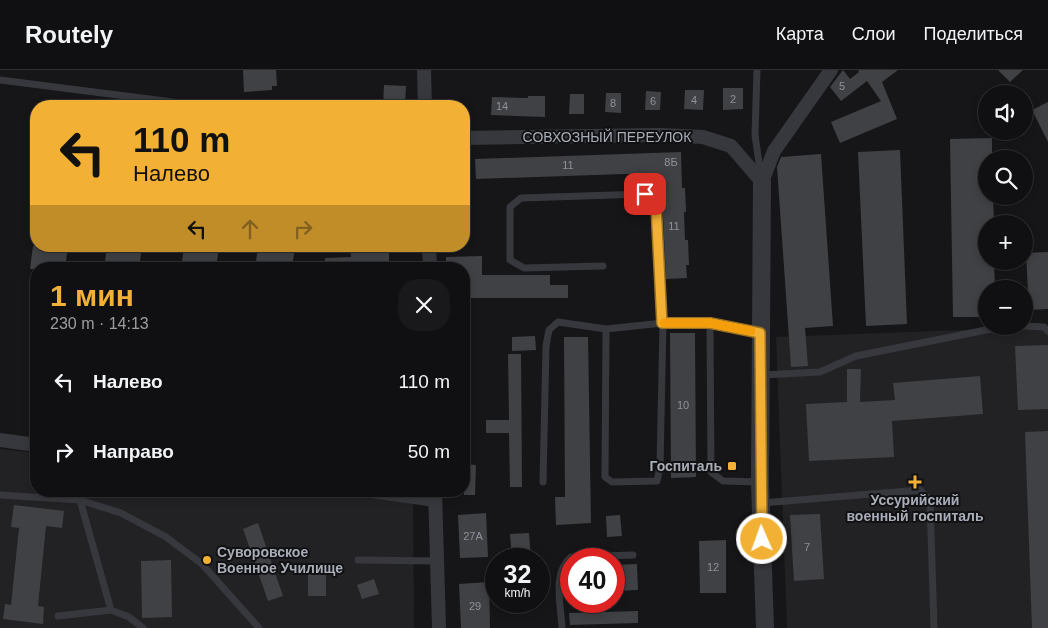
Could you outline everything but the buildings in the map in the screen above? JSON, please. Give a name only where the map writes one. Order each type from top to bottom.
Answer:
[{"type":"street","points":[[424,70],[425,100]]},
{"type":"street","points":[[765,628],[760,482],[762,182],[774,151],[831,70]]},
{"type":"street","name":"СОВХОЗНЫЙ ПЕРЕУЛОК","points":[[470,138],[658,135],[704,137],[731,146],[762,182]]},
{"type":"street","points":[[0,440],[30,444]]},
{"type":"street","points":[[435,497],[439,628]]},
{"type":"lane","points":[[757,70],[755,135],[762,182]]},
{"type":"lane","points":[[0,80],[157,100]]},
{"type":"lane","points":[[603,266],[524,268],[510,260],[510,207],[521,198],[645,194],[656,205],[662,323],[660,467],[657,481],[612,482],[605,477],[606,329]]},
{"type":"lane","points":[[543,482],[548,330],[558,322],[606,329],[662,323],[710,323],[760,333]]},
{"type":"lane","points":[[710,323],[711,472],[723,480],[760,482]]},
{"type":"lane","points":[[1033,326],[1044,327],[1048,331]]},
{"type":"lane","points":[[761,375],[820,372],[856,356],[978,332]]},
{"type":"lane","points":[[761,503],[920,490],[930,500],[934,628]]},
{"type":"lane","points":[[0,495],[30,497]]},
{"type":"lane","points":[[32,497],[80,500],[121,513],[166,537],[202,564],[260,628]]},
{"type":"lane","points":[[80,500],[112,610]]},
{"type":"lane","points":[[562,628],[559,574],[563,564],[571,557],[633,556]]},
{"type":"lane","points":[[358,560],[437,561]]},
{"type":"lane","points":[[58,616],[112,610],[129,617],[143,628]]},
{"type":"shaded area","name":"Уссурийский военный госпиталь","points":[[1048,327],[1048,628],[787,628],[776,337],[978,330],[978,335],[1033,335],[1033,328]]},
{"type":"shaded area","name":"Суворовское Военное Училище","points":[[0,449],[30,452],[30,497],[413,497],[414,628],[0,628]]},
{"type":"slow traffic","points":[[664,323],[710,323],[751,331]]},
{"type":"place","name":"Госпиталь","points":[[732,466]]},
{"type":"place","name":"Уссурийский военный госпиталь","points":[[915,482]]},
{"type":"place","name":"Суворовское Военное Училище","points":[[207,560]]},
{"type":"route","points":[[645,194],[656,205],[662,323],[710,323],[760,333],[762,539]]}]
